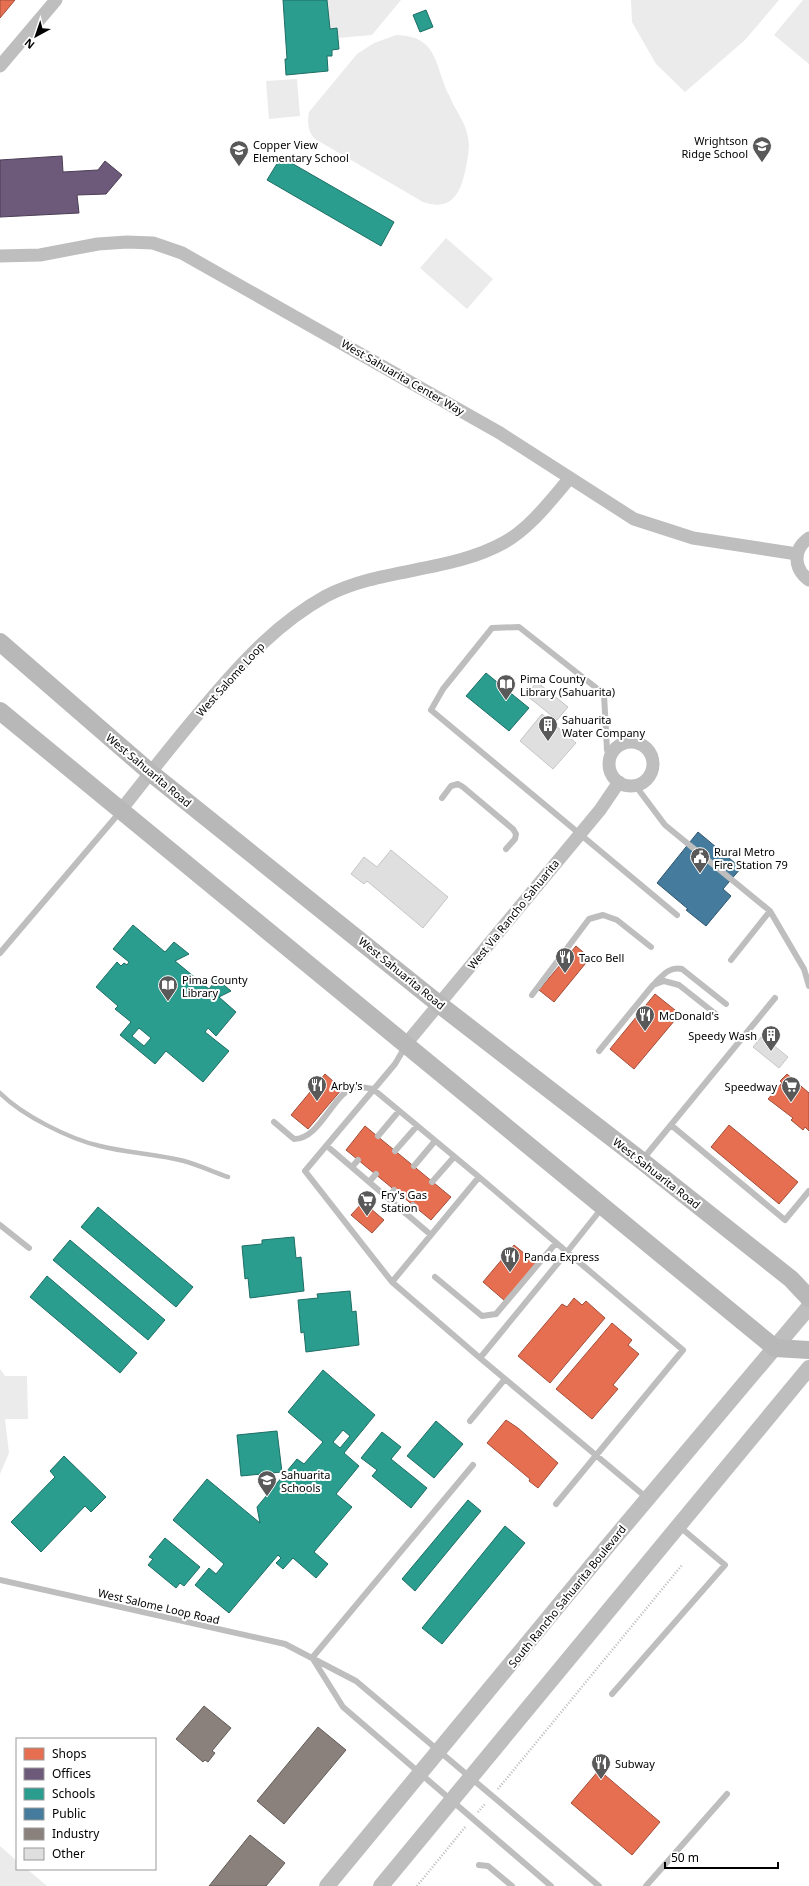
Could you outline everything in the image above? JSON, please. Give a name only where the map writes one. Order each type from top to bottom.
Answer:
[{"type":"main road","name":"West Sahuarita Road","points":[[0,642],[151,773],[440,1005],[642,1161],[790,1279],[809,1298]]},
{"type":"main road","points":[[0,711],[775,1348],[809,1350]]},
{"type":"street","points":[[0,66],[56,0]]},
{"type":"street","name":"West Sahuarita Center Way","points":[[0,256],[40,255],[98,244],[127,242],[153,243],[182,253],[500,432],[634,519],[693,538],[797,554]]},
{"type":"street","name":"West Salome Loop","points":[[121,810],[174,742],[242,663],[277,630],[305,609],[328,596],[366,580],[477,555],[506,542],[536,517],[569,478]]},
{"type":"street","points":[[809,538],[803,542],[797,554],[799,570],[809,580]]},
{"type":"street","points":[[634,742],[642,744],[652,755],[653,761],[650,775],[646,780],[635,785],[626,785],[619,782],[610,770],[609,763],[613,751],[620,745],[634,742]]},
{"type":"street","name":"West Via Rancho Sahuarita","points":[[405,1045],[440,1005],[600,810],[619,782]]},
{"type":"street","name":"South Rancho Sahuarita Boulevard","points":[[327,1886],[440,1751],[647,1498],[809,1307]]},
{"type":"street","points":[[381,1886],[809,1368]]},
{"type":"lane","points":[[613,751],[607,750],[604,694],[519,626],[492,628],[443,689],[431,710],[677,915]]},
{"type":"lane","points":[[442,798],[451,786],[458,784],[463,787],[513,829],[516,834],[515,839],[506,849]]},
{"type":"lane","points":[[635,785],[665,825],[770,911],[804,969],[809,986]]},
{"type":"lane","name":"West Salome Loop","points":[[0,953],[121,810]]},
{"type":"lane","points":[[731,960],[770,911]]},
{"type":"lane","points":[[532,995],[589,918],[603,915],[617,920],[651,947]]},
{"type":"lane","points":[[599,1051],[653,985],[668,971],[677,968],[682,969],[726,1004]]},
{"type":"lane","points":[[653,985],[664,981],[679,986],[716,1015]]},
{"type":"lane","points":[[642,1161],[776,998]]},
{"type":"lane","points":[[405,1045],[395,1064],[305,1171],[392,1282],[647,1498]]},
{"type":"lane","points":[[274,1122],[294,1139],[303,1139],[311,1133],[347,1090],[357,1087],[373,1089],[683,1350],[556,1504]]},
{"type":"lane","points":[[378,1136],[399,1111]]},
{"type":"lane","points":[[671,1125],[785,1220],[809,1191]]},
{"type":"lane","points":[[395,1151],[417,1126]]},
{"type":"lane","points":[[414,1166],[435,1141]]},
{"type":"lane","points":[[327,1146],[431,1235]]},
{"type":"lane","points":[[432,1182],[454,1157]]},
{"type":"lane","points":[[352,1167],[358,1160]]},
{"type":"lane","points":[[369,1182],[376,1174]]},
{"type":"lane","points":[[392,1282],[478,1177]]},
{"type":"lane","points":[[388,1198],[394,1190]]},
{"type":"lane","points":[[406,1214],[413,1205]]},
{"type":"lane","points":[[480,1358],[603,1206]]},
{"type":"lane","points":[[0,1225],[29,1248]]},
{"type":"lane","points":[[435,1277],[482,1316],[496,1314],[556,1242]]},
{"type":"lane","points":[[470,1421],[505,1379]]},
{"type":"lane","points":[[312,1658],[473,1465]]},
{"type":"lane","points":[[612,1694],[725,1564],[678,1526]]},
{"type":"lane","name":"West Salome Loop Road","points":[[0,1580],[285,1644],[356,1681],[599,1886]]},
{"type":"lane","name":"West Salome Loop Road","points":[[312,1658],[343,1706],[551,1886]]},
{"type":"lane","points":[[646,1886],[727,1794]]},
{"type":"lane","points":[[479,1865],[488,1866],[512,1886]]},
{"type":"path","points":[[417,1886],[682,1565]]},
{"type":"shaded area","points":[[327,0],[401,0],[372,35],[338,38],[337,28],[330,29]]},
{"type":"shaded area","points":[[631,0],[779,0],[745,40],[685,92],[656,64],[632,22]]},
{"type":"shaded area","points":[[803,0],[809,0],[809,64],[774,35]]},
{"type":"shaded area","points":[[396,35],[410,37],[420,41],[428,47],[433,54],[444,84],[467,131],[469,141],[464,176],[458,192],[454,198],[448,202],[433,204],[423,202],[315,139],[309,130],[309,112],[357,54],[374,43]]},
{"type":"shaded area","points":[[297,79],[300,116],[269,119],[266,81]]},
{"type":"shaded area","points":[[446,238],[493,279],[467,309],[420,268]]},
{"type":"shaded area","points":[[0,1369],[5,1376],[27,1376],[28,1419],[5,1419],[9,1453],[0,1474]]},
{"type":"shaded area","points":[[0,1846],[16,1860],[16,1870],[28,1870],[47,1886],[0,1886]]},
{"type":"building: Shops","points":[[0,0],[15,0],[0,18]]},
{"type":"building: Shops","name":"Taco Bell","points":[[576,946],[590,958],[554,1002],[539,990]]},
{"type":"building: Shops","name":"McDonald's","points":[[655,994],[680,1014],[634,1069],[610,1049]]},
{"type":"building: Shops","name":"Arby's","points":[[325,1074],[342,1089],[308,1129],[291,1115]]},
{"type":"building: Shops","name":"Speedway","points":[[787,1074],[809,1093],[809,1131],[805,1127],[803,1130],[791,1120],[793,1118],[768,1099],[782,1083],[780,1081]]},
{"type":"building: Shops","name":"Speedway","points":[[729,1125],[798,1182],[779,1204],[711,1147]]},
{"type":"building: Shops","points":[[365,1126],[451,1197],[431,1220],[346,1150]]},
{"type":"building: Shops","name":"Fry's Gas Station","points":[[363,1202],[384,1220],[372,1233],[351,1215]]},
{"type":"building: Shops","name":"Panda Express","points":[[514,1245],[536,1263],[505,1301],[483,1282]]},
{"type":"building: Shops","points":[[574,1298],[582,1305],[586,1301],[605,1318],[550,1383],[518,1356],[562,1304],[567,1307]]},
{"type":"building: Shops","points":[[612,1323],[632,1340],[628,1345],[639,1354],[613,1385],[618,1389],[592,1419],[556,1389]]},
{"type":"building: Shops","points":[[506,1420],[518,1428],[558,1463],[538,1488],[529,1481],[530,1479],[487,1443]]},
{"type":"building: Shops","points":[[599,1770],[660,1822],[632,1855],[571,1803]]},
{"type":"building: Offices","points":[[62,156],[63,172],[98,170],[105,161],[122,175],[106,194],[77,195],[79,213],[0,217],[0,160]]},
{"type":"building: Schools","points":[[283,0],[327,0],[330,29],[337,28],[339,49],[332,50],[332,56],[327,56],[328,71],[286,75],[285,59],[287,59]]},
{"type":"building: Schools","points":[[426,10],[433,27],[420,32],[413,15]]},
{"type":"building: Schools","points":[[281,157],[394,222],[381,246],[267,180]]},
{"type":"building: Schools","name":"Pima County Library (Sahuarita)","points":[[486,673],[529,708],[509,731],[466,696]]},
{"type":"building: Schools","name":"Pima County Library","points":[[133,925],[165,952],[174,942],[189,954],[175,961],[209,989],[217,979],[231,991],[219,997],[236,1012],[216,1036],[208,1028],[205,1032],[229,1051],[203,1082],[166,1051],[155,1064],[120,1035],[131,1022],[115,1009],[118,1006],[96,987],[117,962],[121,966],[124,963],[127,965],[129,962],[113,949]],"holes":[[[139,1028],[151,1038],[144,1046],[132,1036]]]},
{"type":"building: Schools","points":[[98,1207],[193,1287],[176,1307],[81,1227]]},
{"type":"building: Schools","points":[[294,1237],[296,1258],[301,1257],[304,1291],[250,1298],[248,1278],[245,1279],[242,1246],[262,1244],[262,1240]]},
{"type":"building: Schools","points":[[70,1240],[165,1320],[148,1340],[53,1260]]},
{"type":"building: Schools","points":[[47,1276],[137,1353],[120,1373],[30,1297]]},
{"type":"building: Schools","points":[[350,1291],[352,1312],[356,1311],[359,1345],[306,1352],[304,1332],[301,1333],[298,1300],[318,1298],[317,1294]]},
{"type":"building: Schools","points":[[323,1370],[375,1415],[344,1453],[359,1466],[336,1494],[352,1507],[314,1552],[328,1564],[316,1578],[293,1558],[283,1569],[276,1563],[281,1558],[278,1555],[229,1613],[195,1585],[209,1568],[216,1574],[224,1564],[173,1520],[207,1479],[260,1523],[257,1507],[297,1459],[304,1464],[323,1442],[288,1412]],"holes":[[[343,1430],[350,1436],[340,1448],[333,1442]]]},
{"type":"building: Schools","points":[[436,1421],[463,1444],[434,1478],[407,1456]]},
{"type":"building: Schools","points":[[277,1431],[282,1472],[241,1476],[237,1435]]},
{"type":"building: Schools","points":[[382,1432],[401,1447],[391,1459],[427,1488],[411,1508],[372,1476],[377,1470],[361,1458]]},
{"type":"building: Schools","points":[[64,1456],[106,1497],[91,1512],[85,1506],[41,1552],[11,1522],[55,1477],[50,1471]]},
{"type":"building: Schools","points":[[468,1500],[481,1511],[415,1591],[402,1579]]},
{"type":"building: Schools","points":[[505,1526],[525,1543],[442,1644],[422,1628]]},
{"type":"building: Schools","points":[[165,1538],[200,1567],[184,1586],[180,1583],[176,1588],[148,1565],[153,1559],[149,1557]]},
{"type":"building: Public","name":"Rural Metro Fire Station 79","points":[[698,832],[741,868],[723,889],[731,896],[706,926],[657,883]]},
{"type":"building: Industry","points":[[204,1706],[231,1728],[212,1751],[215,1753],[208,1762],[205,1760],[203,1762],[176,1739]]},
{"type":"building: Industry","points":[[318,1727],[346,1750],[284,1824],[257,1801]]},
{"type":"building: Industry","points":[[250,1835],[285,1863],[266,1886],[209,1886]]},
{"type":"building: Other","points":[[537,682],[568,707],[557,720],[526,695]]},
{"type":"building: Other","name":"Sahuarita Water Company","points":[[542,714],[576,743],[553,769],[520,741]]},
{"type":"building: Other","points":[[391,850],[448,897],[423,928],[367,881],[364,884],[351,874],[364,857],[377,867]]},
{"type":"building: Other","name":"Speedy Wash","points":[[762,1036],[788,1057],[779,1068],[753,1047]]},
{"type":"waterway","points":[[0,1093],[33,1118],[74,1138],[110,1148],[184,1161],[228,1177]]},
{"type":"place","name":"Wrightson Ridge School","points":[[762,163]]},
{"type":"place","name":"Copper View Elementary School","points":[[239,167]]},
{"type":"place","name":"Pima County Library (Sahuarita)","points":[[506,701]]},
{"type":"place","name":"Sahuarita Water Company","points":[[548,742]]},
{"type":"place","name":"Rural Metro Fire Station 79","points":[[700,874]]},
{"type":"place","name":"Taco Bell","points":[[565,974]]},
{"type":"place","name":"Pima County Library","points":[[168,1002]]},
{"type":"place","name":"McDonald's","points":[[645,1032]]},
{"type":"place","name":"Speedy Wash","points":[[771,1052]]},
{"type":"place","name":"Arby's","points":[[317,1102]]},
{"type":"place","name":"Speedway","points":[[791,1103]]},
{"type":"place","name":"Fry's Gas Station","points":[[367,1217]]},
{"type":"place","name":"Panda Express","points":[[510,1273]]},
{"type":"place","name":"Sahuarita Schools","points":[[267,1497]]},
{"type":"place","name":"Subway","points":[[601,1780]]}]
